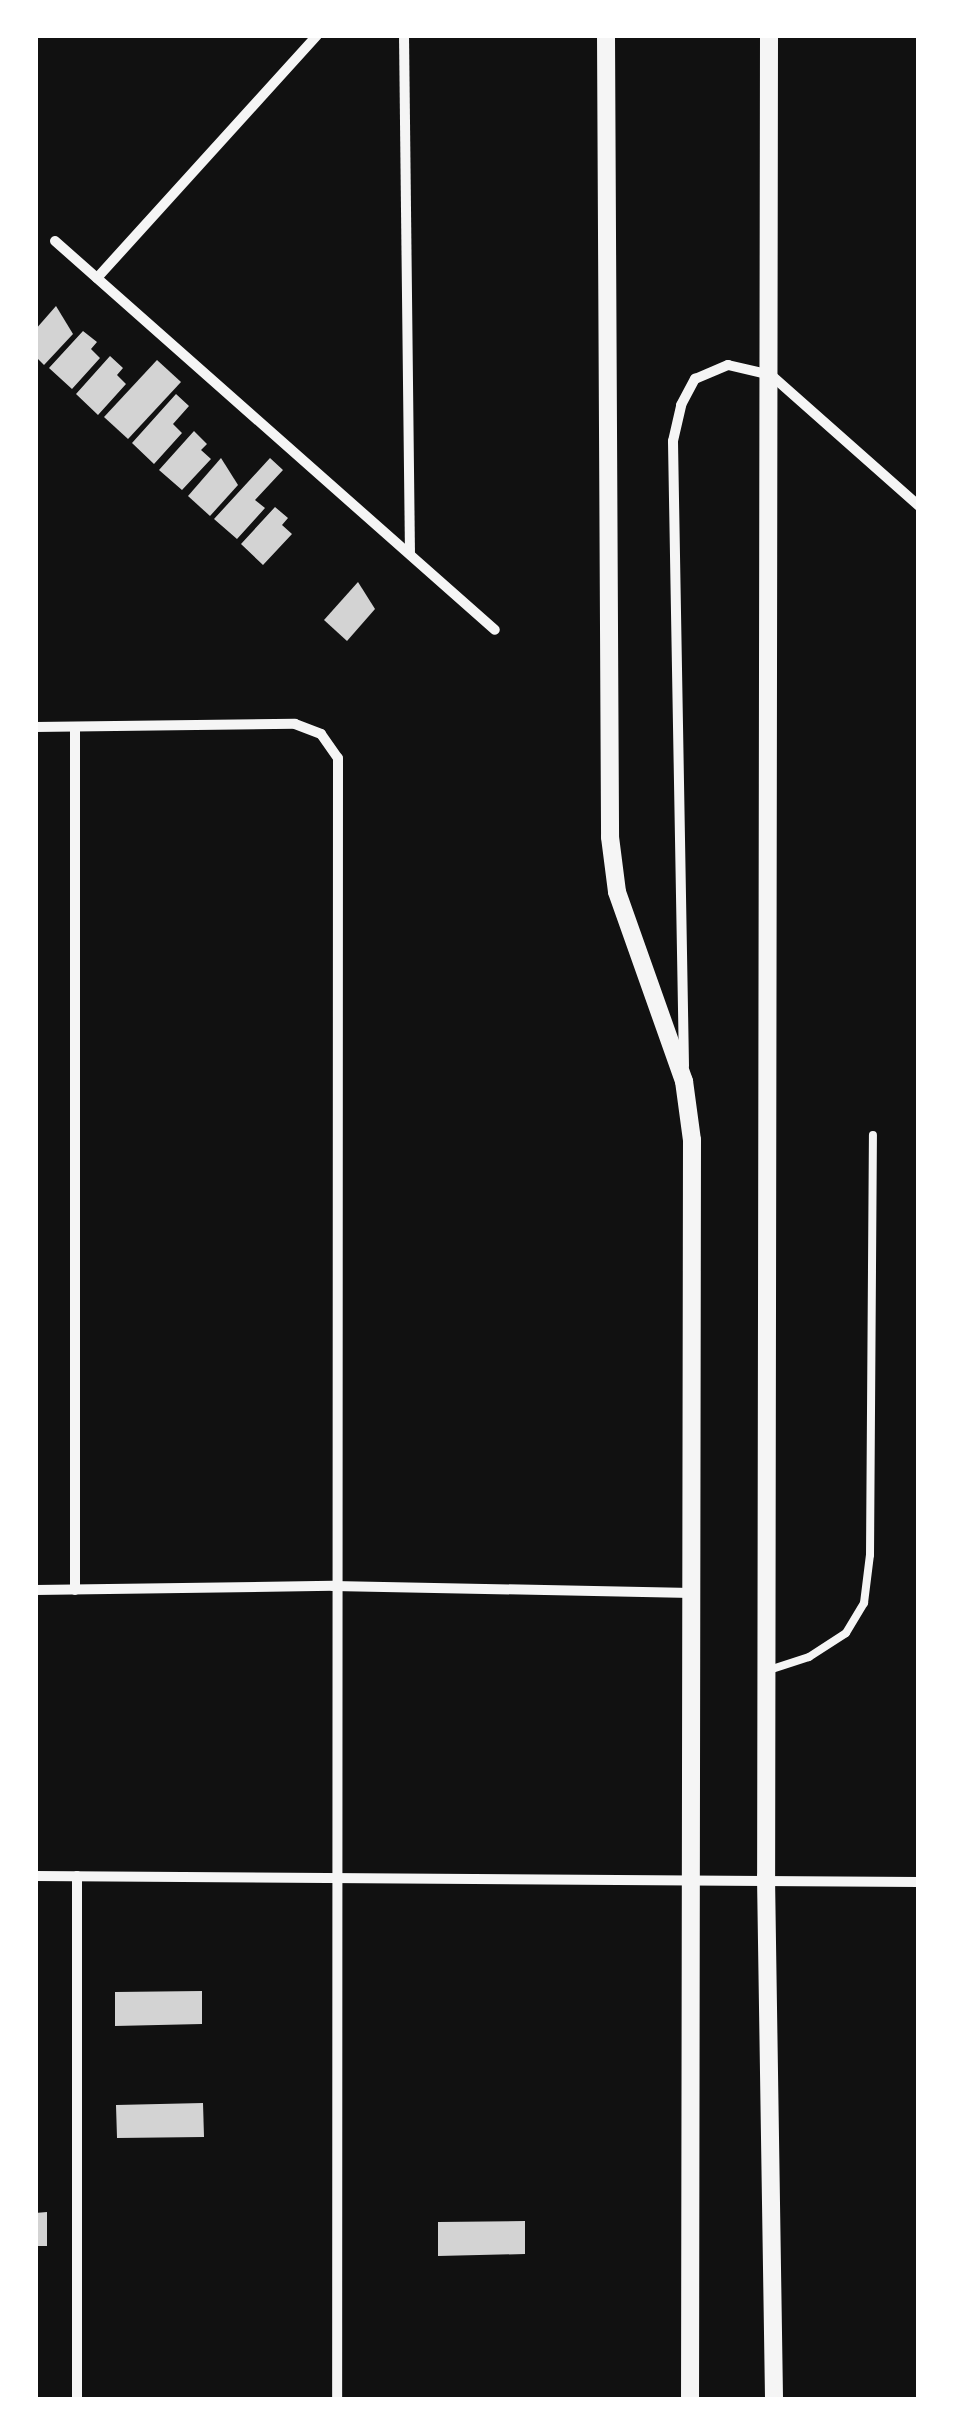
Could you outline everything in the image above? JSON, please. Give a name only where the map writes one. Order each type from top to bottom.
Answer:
[{"type":"street","points":[[97,278],[318,35]]},
{"type":"street","points":[[404,35],[410,554]]},
{"type":"street","points":[[606,35],[610,838],[628,928],[684,1081]]},
{"type":"street","points":[[770,35],[766,1877],[774,2400]]},
{"type":"street","points":[[56,241],[496,630]]},
{"type":"street","points":[[690,2400],[692,1140],[684,1081],[673,442],[695,379],[728,365],[771,375],[919,506]]},
{"type":"street","points":[[35,727],[295,724],[321,734],[338,758],[341,778],[332,1876],[337,2400]]},
{"type":"street","points":[[75,727],[75,1590]]},
{"type":"street","points":[[35,1590],[333,1586],[692,1593]]},
{"type":"street","points":[[35,1876],[689,1875],[919,1882]]},
{"type":"street","points":[[77,1876],[77,2400]]},
{"type":"lane","points":[[768,1670],[809,1657],[846,1633],[864,1603],[870,1555],[872,1136]]},
{"type":"building","points":[[56,306],[73,334],[44,365],[35,356],[35,330]]},
{"type":"building","points":[[83,331],[97,342],[91,349],[100,358],[72,389],[49,368]]},
{"type":"building","points":[[110,356],[123,368],[117,375],[126,384],[98,415],[76,394]]},
{"type":"building","points":[[157,360],[181,382],[128,439],[104,417]]},
{"type":"building","points":[[176,394],[189,406],[173,424],[182,433],[154,464],[132,443]]},
{"type":"building","points":[[194,431],[207,444],[201,450],[211,459],[182,490],[159,470]]},
{"type":"building","points":[[221,458],[238,485],[210,516],[188,496]]},
{"type":"building","points":[[270,458],[283,470],[255,500],[265,508],[237,539],[214,519]]},
{"type":"building","points":[[275,507],[288,518],[282,525],[292,534],[263,565],[241,544]]},
{"type":"building","points":[[358,582],[375,609],[347,641],[324,620]]},
{"type":"building","points":[[202,1991],[202,2024],[115,2026],[115,1992]]},
{"type":"building","points":[[203,2103],[204,2137],[117,2138],[116,2105]]},
{"type":"building","points":[[47,2212],[47,2246],[35,2246],[35,2213]]},
{"type":"building","points":[[525,2221],[525,2254],[438,2256],[438,2222]]}]
